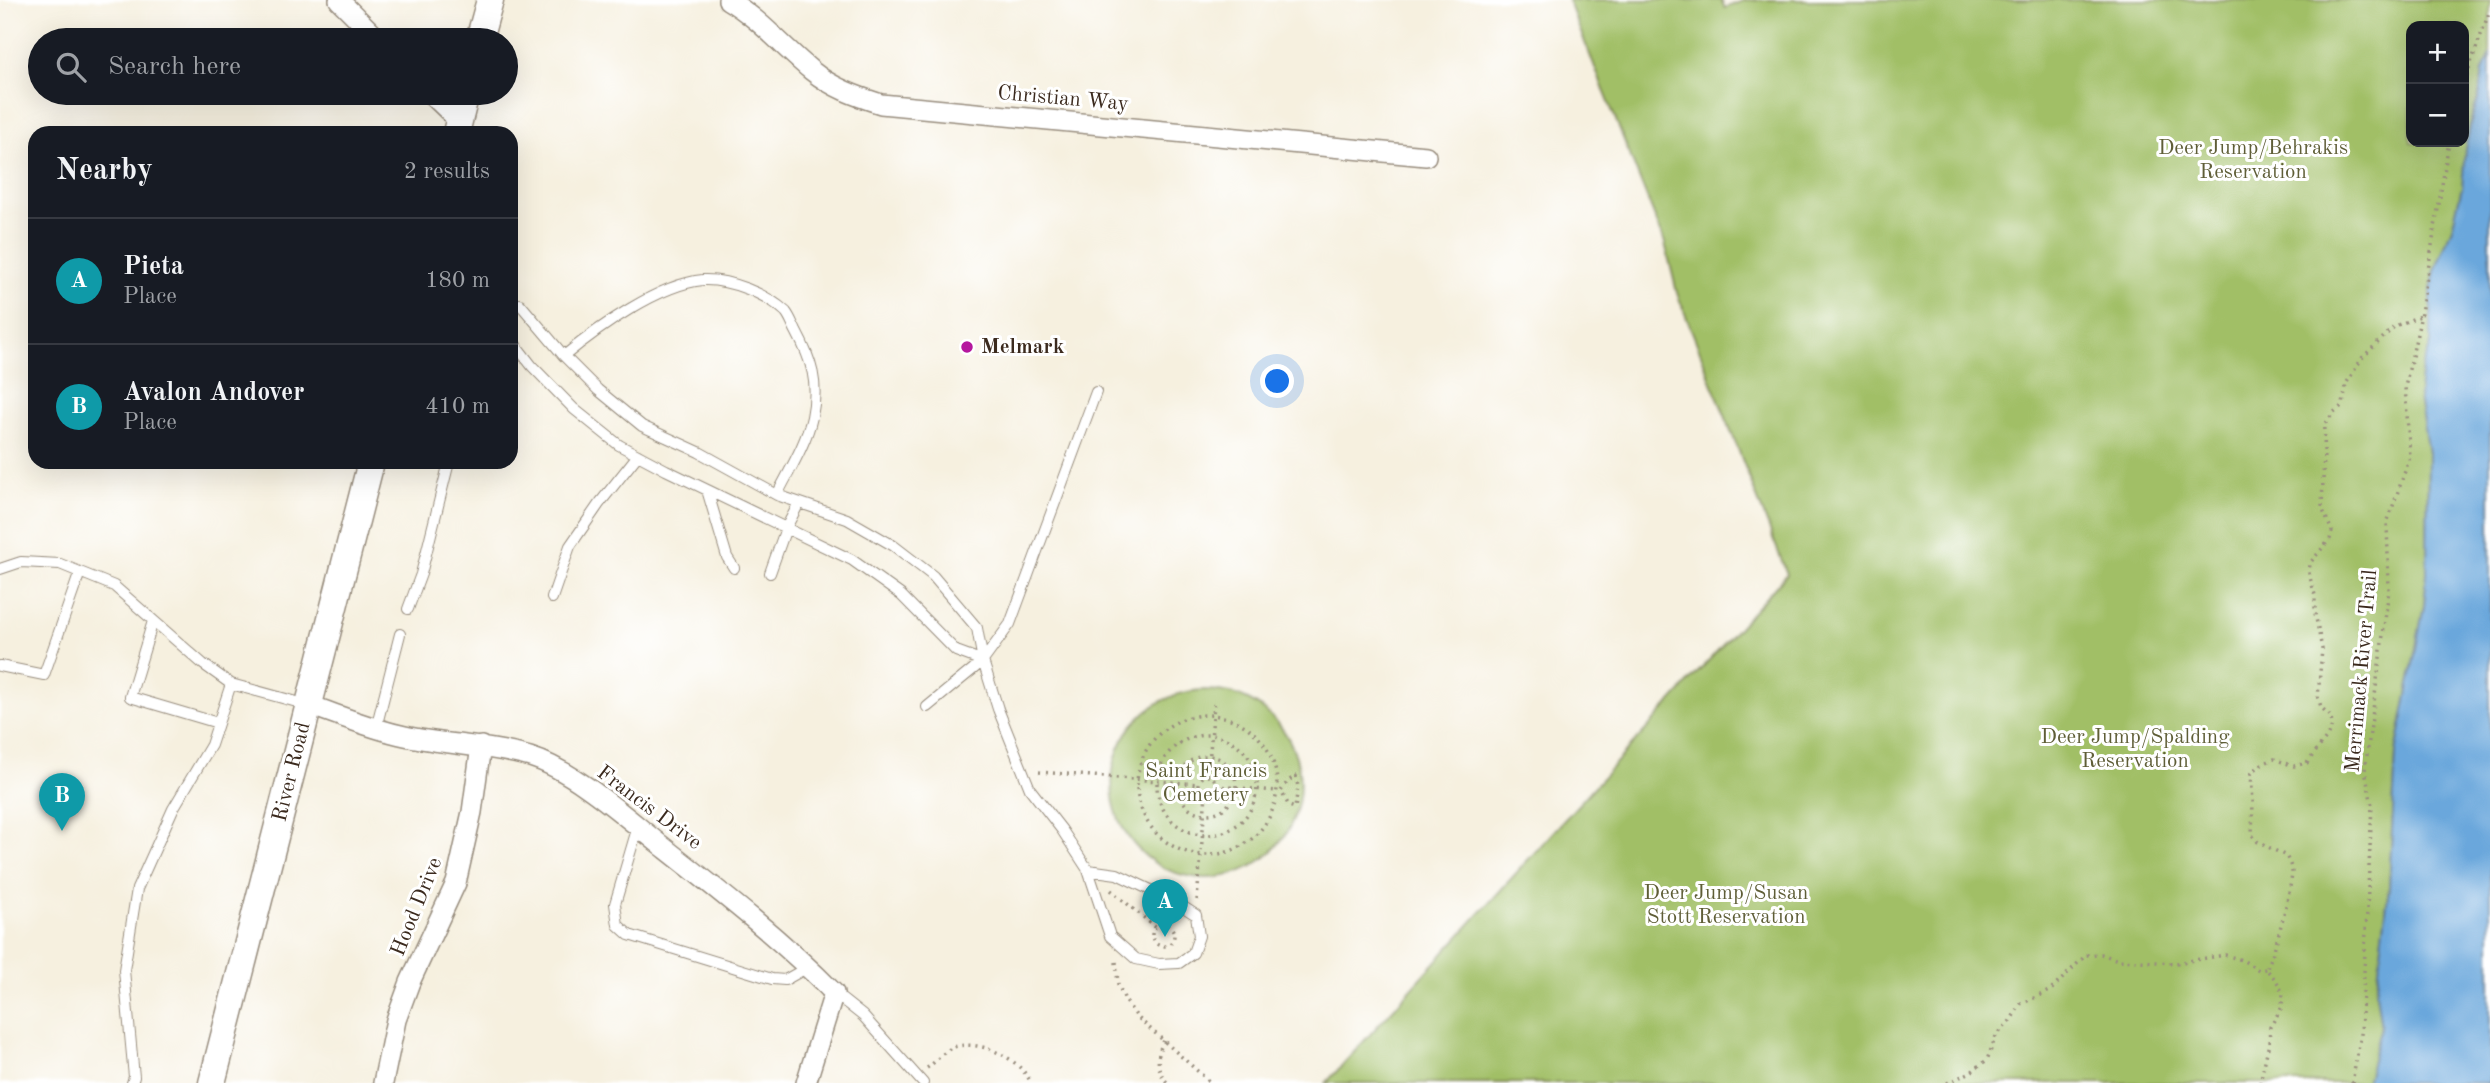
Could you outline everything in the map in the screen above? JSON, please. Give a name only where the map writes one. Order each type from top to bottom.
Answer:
[{"type":"main road","points":[[482,28],[490,0]]},
{"type":"main road","points":[[457,126],[463,105]]},
{"type":"main road","name":"River Road","points":[[212,1083],[369,469]]},
{"type":"street","points":[[339,0],[367,28]]},
{"type":"street","name":"Christian Way","points":[[729,0],[742,8],[813,72],[844,92],[881,104],[1426,156]]},
{"type":"street","points":[[440,105],[456,126]]},
{"type":"street","name":"Francis Drive","points":[[309,705],[376,728],[407,736],[481,746],[532,757],[557,769],[638,826],[808,967],[834,993]]},
{"type":"street","name":"Hood Drive","points":[[383,1083],[396,1020],[410,982],[456,883],[472,812],[481,746]]},
{"type":"street","points":[[806,1083],[834,993]]},
{"type":"lane","points":[[564,356],[599,327],[659,293],[701,280],[728,281],[756,293],[787,313],[812,363],[816,391],[812,419],[777,495]]},
{"type":"lane","points":[[518,304],[598,390],[642,426],[699,452],[777,495],[847,519],[894,546],[933,576],[977,628],[982,661],[1022,771],[1030,789],[1062,830],[1088,870],[1110,936],[1136,959],[1159,964],[1179,963],[1193,953],[1199,936],[1196,915],[1174,901],[1117,874],[1088,870]]},
{"type":"lane","points":[[518,348],[574,409],[619,445],[852,560],[901,595],[956,651],[982,661]]},
{"type":"lane","points":[[927,707],[982,661],[1010,624],[1096,392]]},
{"type":"lane","points":[[552,598],[570,546],[638,455]]},
{"type":"lane","points":[[408,609],[421,574],[447,469]]},
{"type":"lane","points":[[707,490],[727,558],[734,568]]},
{"type":"lane","points":[[770,573],[786,528],[799,503]]},
{"type":"lane","points":[[0,569],[21,562],[60,564],[114,586],[203,664],[231,684],[309,705]]},
{"type":"lane","points":[[0,666],[44,676],[80,572]]},
{"type":"lane","points":[[153,621],[130,697],[218,723]]},
{"type":"lane","points":[[376,728],[400,634]]},
{"type":"lane","points":[[132,1083],[134,1077],[124,970],[137,888],[173,809],[211,745],[231,684]]},
{"type":"lane","points":[[638,826],[615,904],[618,925],[629,935],[772,979],[785,980],[808,967]]},
{"type":"lane","points":[[834,993],[863,1016],[920,1079]]},
{"type":"path","points":[[2469,68],[2490,10]]},
{"type":"path","name":"Merrimack River Trail","points":[[2352,1083],[2361,1034],[2372,805],[2365,770],[2389,590],[2387,523],[2410,457],[2405,387],[2420,316],[2448,147]]},
{"type":"path","points":[[2266,969],[2273,957],[2292,871],[2286,856],[2258,842],[2252,835],[2253,801],[2250,774],[2256,767],[2274,759],[2294,766],[2307,762],[2327,737],[2332,726],[2331,717],[2321,707],[2318,697],[2322,649],[2315,612],[2315,595],[2309,574],[2310,563],[2330,539],[2332,531],[2322,508],[2324,430],[2329,418],[2343,405],[2346,384],[2362,358],[2395,326],[2420,316]]},
{"type":"path","points":[[1208,775],[1214,704]]},
{"type":"path","points":[[1137,779],[1140,807],[1154,831],[1176,848],[1201,855],[1221,853],[1253,838],[1265,824],[1279,791],[1296,776],[1298,787],[1295,808],[1289,806],[1279,791],[1274,764],[1261,740],[1240,722],[1213,715],[1186,718],[1161,731],[1144,752],[1137,779]]},
{"type":"path","points":[[1211,735],[1224,738],[1243,750],[1254,770],[1257,789],[1249,811],[1235,826],[1216,834],[1203,835],[1180,827],[1167,815],[1158,799],[1157,781],[1162,763],[1172,749],[1187,739],[1211,735]]},
{"type":"path","points":[[1209,756],[1223,760],[1228,765],[1233,772],[1236,788],[1231,802],[1225,808],[1204,814],[1194,812],[1182,801],[1178,794],[1178,782],[1185,764],[1199,757],[1209,756]]},
{"type":"path","points":[[1022,771],[1198,784]]},
{"type":"path","points":[[1208,775],[1215,781],[1216,786],[1213,792],[1206,794],[1199,790],[1198,784],[1202,777],[1208,775]]},
{"type":"path","points":[[1216,786],[1279,791]]},
{"type":"path","points":[[1196,915],[1206,794]]},
{"type":"path","points":[[1088,870],[1155,927]]},
{"type":"path","points":[[1162,924],[1169,926],[1175,936],[1172,943],[1166,947],[1156,944],[1152,935],[1155,927],[1162,924]]},
{"type":"path","points":[[1110,936],[1118,984],[1125,1000],[1137,1017],[1209,1081]]},
{"type":"path","points":[[1947,1083],[1971,1072],[1987,1060],[1996,1036],[2007,1026],[2021,1004],[2051,990],[2086,955],[2101,954],[2118,961],[2176,963],[2224,955],[2242,960],[2259,970],[2266,969]]},
{"type":"path","points":[[2260,1083],[2270,1027],[2282,1007],[2283,993],[2266,969]]},
{"type":"path","points":[[1165,1041],[1160,1047],[1158,1065],[1163,1079],[1169,1082]]},
{"type":"path","points":[[920,1079],[952,1048],[969,1045],[996,1052],[1026,1072],[1031,1083]]},
{"type":"path","points":[[1202,1083],[1209,1081]]},
{"type":"green space","name":"Deer Jump/Spalding Reservation","points":[[1568,0],[1721,0],[1725,8],[1745,0],[2490,0],[2490,54],[2483,71],[2469,138],[2469,21],[2406,21],[2406,147],[2468,147],[2452,228],[2435,271],[2431,290],[2431,344],[2422,368],[2420,384],[2419,397],[2428,453],[2427,573],[2424,606],[2396,753],[2389,887],[2376,993],[2381,1027],[2366,1083],[1326,1083],[1787,574],[1677,293],[1665,243]]},
{"type":"green space","name":"Saint Francis Cemetery","points":[[1206,690],[1242,697],[1273,717],[1293,748],[1300,784],[1293,820],[1273,851],[1242,871],[1206,878],[1170,871],[1139,851],[1119,820],[1112,784],[1119,748],[1139,717],[1170,697]]},
{"type":"water","points":[[2490,54],[2490,1083],[2366,1083],[2381,1027],[2376,993],[2389,887],[2396,753],[2424,606],[2427,573],[2428,453],[2419,397],[2422,368],[2431,344],[2431,290],[2435,271],[2452,228],[2462,187],[2465,149],[2469,147],[2469,131],[2483,71]]},
{"type":"place","name":"Melmark","points":[[967,347]]},
{"type":"place","name":"Avalon Andover","points":[[62,831]]},
{"type":"place","name":"Pieta","points":[[1165,937]]},
{"type":"park label","name":"Deer Jump/Behrakis Reservation","points":[[2253,160]]},
{"type":"park label","name":"Deer Jump/Susan Stott Reservation","points":[[1726,905]]}]
